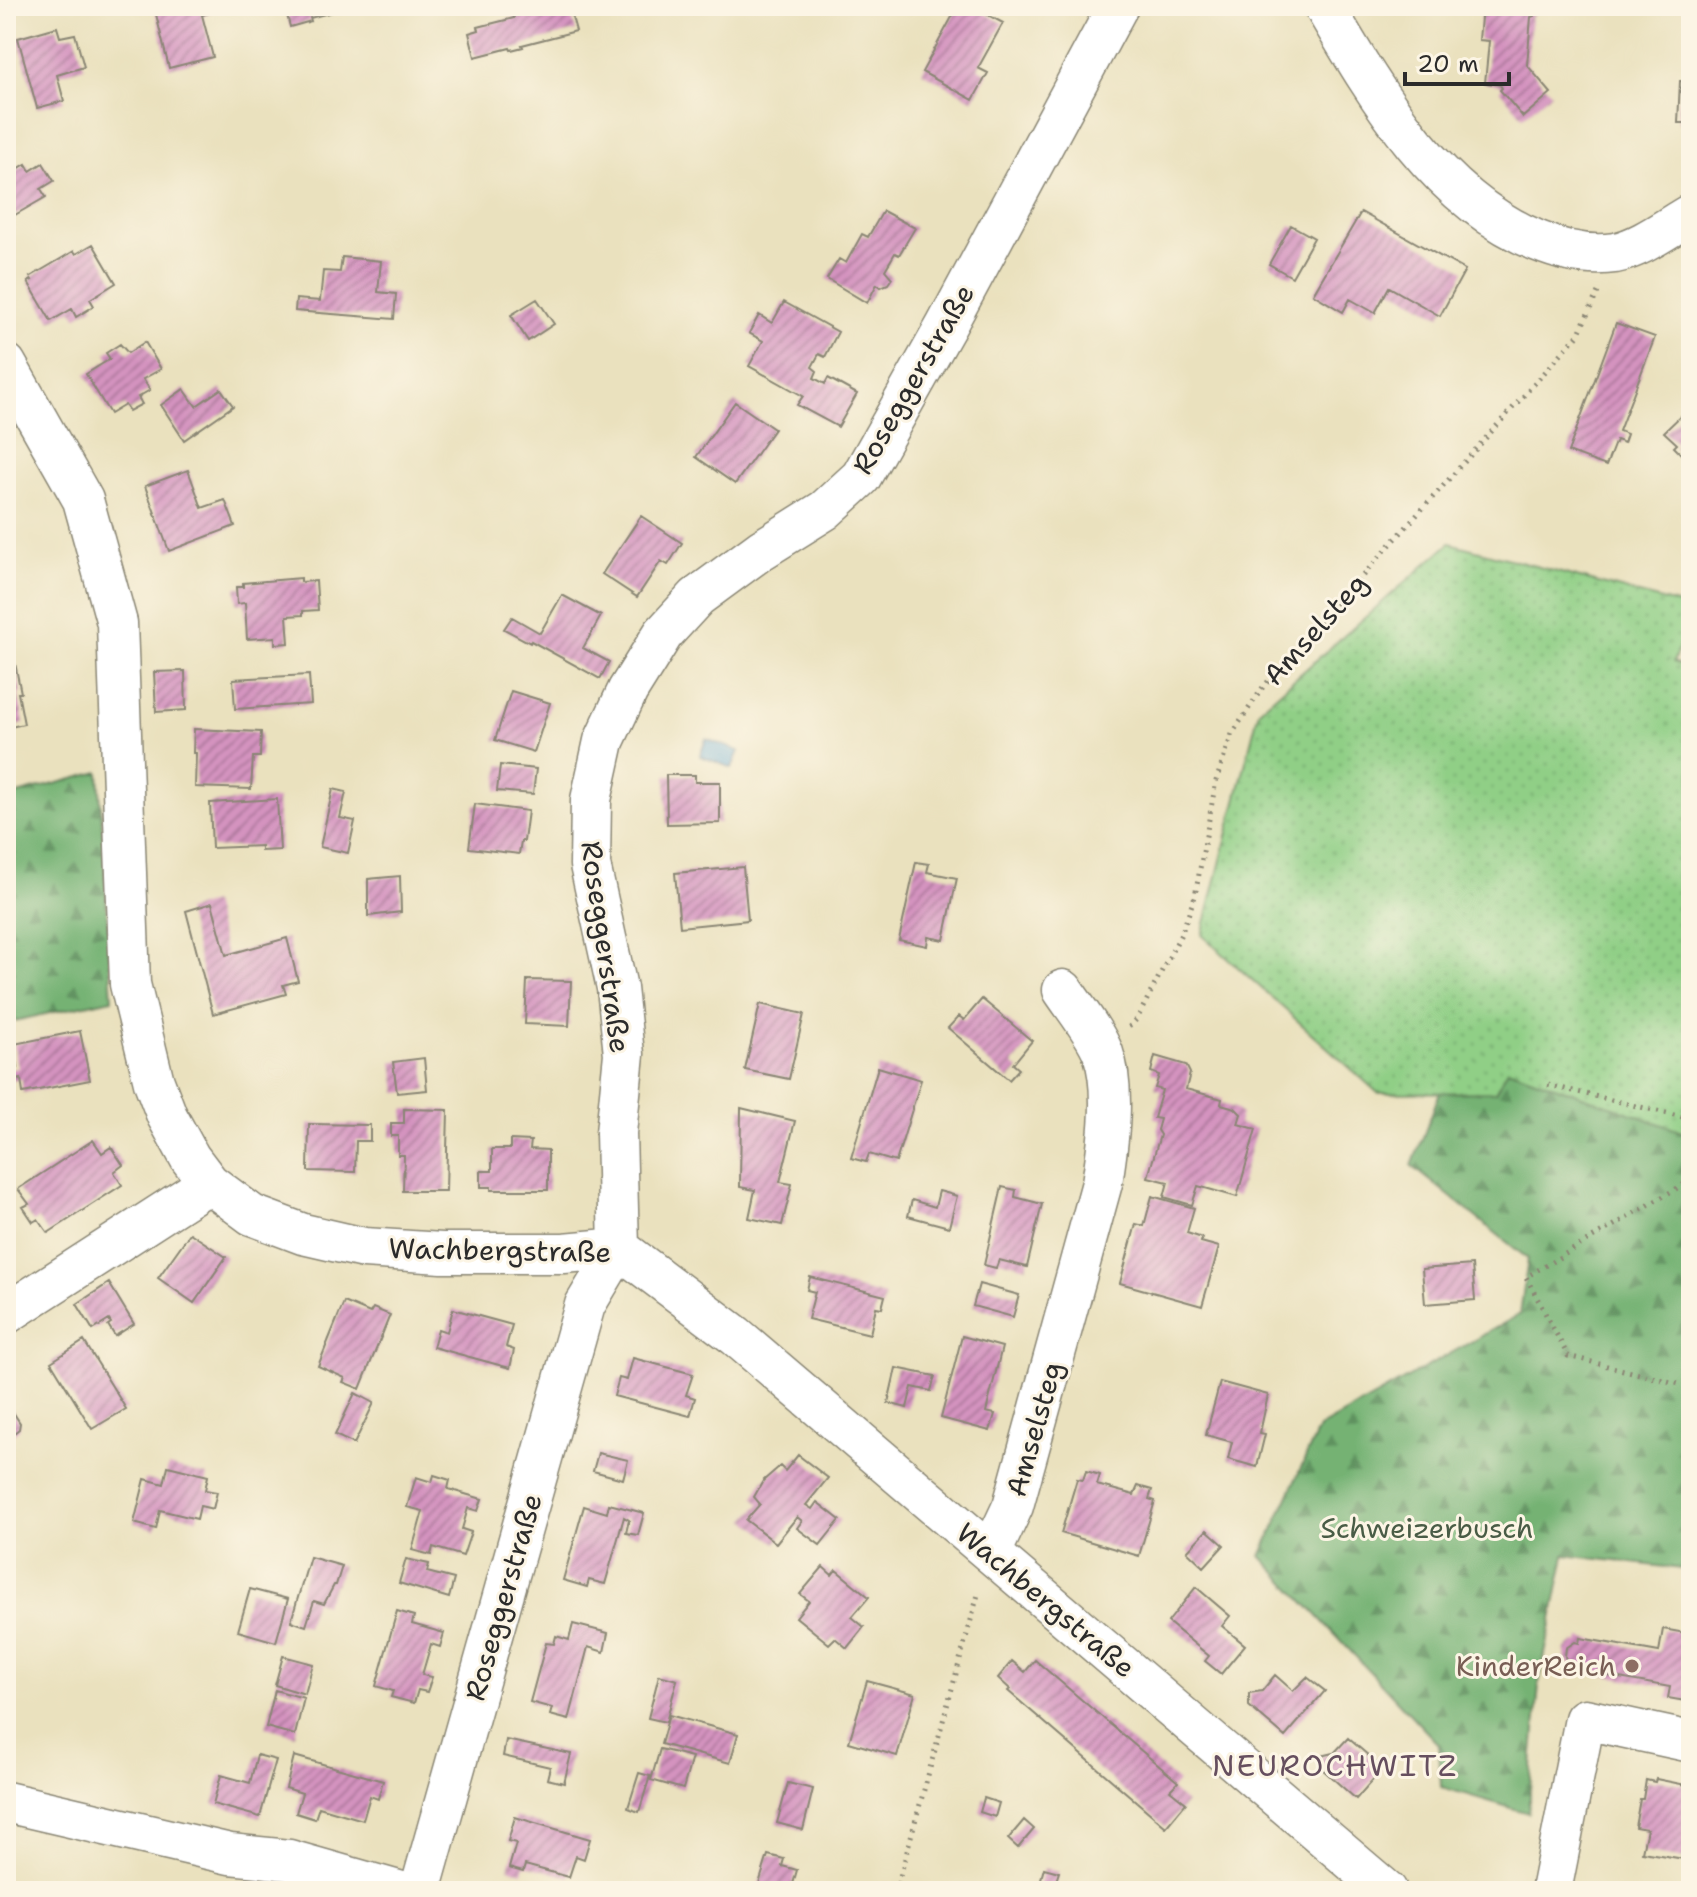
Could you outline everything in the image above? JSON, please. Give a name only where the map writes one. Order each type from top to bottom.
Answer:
[{"type":"street","name":"Roseggerstraße","points":[[420,1891],[585,1305],[619,1248],[616,1133],[624,1054],[617,988],[590,865],[591,800],[604,741],[628,690],[663,634],[697,597],[761,550],[825,510],[861,477],[1118,6]]},
{"type":"street","points":[[1324,6],[1362,71],[1432,165],[1475,206],[1509,230],[1564,252],[1616,253],[1691,214]]},
{"type":"street","name":"Wachbergstraße","points":[[6,364],[83,500],[117,623],[130,984],[146,1055],[167,1116],[190,1158],[209,1183],[252,1215],[303,1234],[364,1248],[442,1253],[564,1253],[619,1248],[736,1336],[1387,1891]]},
{"type":"street","name":"Amselsteg","points":[[991,1553],[1013,1506],[1102,1183],[1110,1134],[1103,1053],[1063,990]]},
{"type":"street","points":[[6,1314],[209,1183]]},
{"type":"street","points":[[1551,1891],[1585,1719],[1691,1742]]},
{"type":"street","points":[[6,1802],[230,1854],[289,1860],[398,1891]]},
{"type":"path","name":"Amselsteg","points":[[1103,1053],[1137,1019],[1182,932],[1195,896],[1216,781],[1232,734],[1273,675],[1578,335],[1616,253]]},
{"type":"path","points":[[1548,1085],[1691,1119]]},
{"type":"path","points":[[1691,1180],[1526,1277],[1568,1356],[1691,1387]]},
{"type":"path","points":[[896,1891],[991,1553]]},
{"type":"green space","points":[[1450,543],[1691,608],[1691,619],[1673,662],[1691,670],[1691,1135],[1508,1069],[1495,1092],[1378,1093],[1202,935],[1259,710]]},
{"type":"green space","points":[[99,772],[112,999],[6,1023],[6,797]]},
{"type":"green space","name":"Schweizerbusch","points":[[1508,1069],[1691,1135],[1691,1570],[1565,1555],[1539,1684],[1528,1813],[1441,1787],[1439,1745],[1261,1556],[1319,1428],[1520,1314],[1528,1259],[1412,1166],[1440,1092],[1495,1092]]},
{"type":"water","points":[[706,739],[739,751],[732,768],[700,756]]},
{"type":"building","points":[[154,6],[214,6],[216,11],[202,15],[213,57],[169,68]]},
{"type":"building","points":[[294,6],[351,7],[290,27],[286,11]]},
{"type":"building","points":[[511,6],[569,6],[576,31],[475,57],[469,33],[479,30],[478,27],[514,18]]},
{"type":"building","points":[[958,6],[971,6],[1003,23],[978,68],[988,73],[973,100],[922,72]]},
{"type":"building","points":[[1482,6],[1535,6],[1534,16],[1531,17],[1527,65],[1551,93],[1523,117],[1500,90],[1500,85],[1485,83],[1489,41],[1479,40]]},
{"type":"building","points":[[57,27],[60,37],[75,34],[84,67],[57,75],[64,101],[37,108],[18,38]]},
{"type":"building","points":[[1680,81],[1691,81],[1691,123],[1678,123]]},
{"type":"building","points":[[43,163],[54,181],[41,189],[46,197],[8,219],[12,226],[6,230],[6,176],[26,164],[30,171]]},
{"type":"building","points":[[883,211],[915,228],[899,255],[895,253],[885,270],[892,278],[881,287],[877,284],[867,303],[827,279],[839,259],[846,263],[862,234],[868,237]]},
{"type":"building","points":[[1361,212],[1465,270],[1440,316],[1389,287],[1375,313],[1350,299],[1343,312],[1313,294]]},
{"type":"building","points":[[1291,225],[1314,238],[1292,277],[1269,264]]},
{"type":"building","points":[[93,244],[116,283],[90,299],[94,306],[76,317],[72,309],[51,321],[28,282],[32,280],[30,277],[74,251],[76,254]]},
{"type":"building","points":[[342,257],[381,261],[378,292],[396,294],[394,319],[295,311],[296,299],[320,301],[323,271],[340,272]]},
{"type":"building","points":[[537,299],[554,324],[528,341],[511,315]]},
{"type":"building","points":[[784,302],[838,332],[825,357],[819,354],[812,367],[817,371],[814,378],[825,384],[828,378],[857,394],[838,427],[797,405],[803,396],[749,366],[763,341],[749,333],[759,315],[772,323]]},
{"type":"building","points":[[1616,323],[1655,337],[1619,431],[1627,434],[1624,443],[1616,440],[1606,466],[1568,452]]},
{"type":"building","points":[[145,342],[161,369],[143,379],[150,390],[138,397],[142,404],[129,411],[125,405],[110,414],[86,374],[110,359],[106,353],[120,344],[128,353]]},
{"type":"building","points":[[184,389],[196,406],[221,389],[233,406],[184,440],[161,405]]},
{"type":"building","points":[[735,402],[774,429],[735,484],[696,457]]},
{"type":"building","points":[[1691,406],[1691,464],[1664,432]]},
{"type":"building","points":[[188,470],[202,508],[225,500],[235,526],[169,551],[145,486]]},
{"type":"building","points":[[641,516],[682,543],[668,565],[661,561],[637,597],[602,574]]},
{"type":"building","points":[[301,578],[301,582],[316,581],[318,610],[287,616],[289,643],[275,644],[275,637],[247,639],[245,603],[237,604],[236,587],[243,587],[243,583]]},
{"type":"building","points":[[562,595],[601,616],[583,648],[609,662],[600,679],[504,629],[512,617],[540,633]]},
{"type":"building","points":[[6,642],[10,654],[13,653],[24,724],[6,728]]},
{"type":"building","points":[[185,671],[186,710],[156,712],[154,672]]},
{"type":"building","points":[[309,675],[311,704],[235,709],[233,679]]},
{"type":"building","points":[[511,691],[550,703],[534,752],[495,740]]},
{"type":"building","points":[[194,729],[261,732],[260,757],[253,757],[251,789],[195,787]]},
{"type":"building","points":[[500,765],[536,769],[533,794],[497,791]]},
{"type":"building","points":[[666,775],[695,775],[695,782],[720,782],[720,823],[667,824]]},
{"type":"building","points":[[333,789],[346,792],[340,818],[355,821],[348,853],[320,847]]},
{"type":"building","points":[[277,799],[280,850],[261,851],[261,846],[212,848],[210,803]]},
{"type":"building","points":[[475,804],[528,811],[519,854],[469,848]]},
{"type":"building","points":[[916,862],[929,864],[927,872],[957,878],[944,940],[928,937],[927,946],[899,940]]},
{"type":"building","points":[[743,867],[748,920],[680,927],[675,873]]},
{"type":"building","points":[[400,876],[401,912],[368,916],[368,879]]},
{"type":"building","points":[[212,903],[226,955],[287,938],[298,981],[283,985],[286,994],[213,1014],[186,911]]},
{"type":"building","points":[[527,980],[571,981],[569,1026],[525,1024]]},
{"type":"building","points":[[982,999],[1032,1041],[1013,1064],[1019,1069],[1009,1080],[948,1028],[959,1016],[964,1020]]},
{"type":"building","points":[[760,1004],[804,1014],[789,1079],[745,1070]]},
{"type":"building","points":[[80,1031],[90,1080],[23,1093],[21,1079],[11,1081],[9,1070],[18,1068],[14,1044]]},
{"type":"building","points":[[1155,1056],[1186,1065],[1190,1073],[1186,1089],[1222,1099],[1221,1104],[1235,1108],[1241,1114],[1238,1124],[1256,1129],[1237,1197],[1198,1186],[1192,1205],[1164,1197],[1168,1182],[1148,1177],[1160,1135],[1157,1130],[1160,1119],[1154,1118],[1162,1090],[1155,1088],[1159,1075],[1151,1072]]},
{"type":"building","points":[[424,1058],[427,1090],[397,1093],[393,1062]]},
{"type":"building","points":[[878,1067],[921,1080],[896,1162],[869,1154],[866,1162],[851,1158]]},
{"type":"building","points":[[741,1108],[795,1121],[780,1182],[792,1184],[782,1225],[749,1218],[755,1190],[740,1187]]},
{"type":"building","points":[[404,1109],[448,1110],[446,1191],[403,1191],[404,1155],[398,1155],[398,1136],[391,1136],[391,1123],[404,1123]]},
{"type":"building","points":[[309,1124],[370,1125],[370,1141],[356,1141],[355,1172],[308,1171]]},
{"type":"building","points":[[93,1140],[102,1153],[111,1147],[123,1165],[114,1172],[122,1185],[48,1233],[38,1219],[33,1222],[23,1207],[29,1204],[18,1189]]},
{"type":"building","points":[[510,1140],[531,1141],[530,1149],[548,1150],[548,1190],[491,1190],[491,1187],[481,1187],[481,1171],[492,1171],[492,1149],[510,1149]]},
{"type":"building","points":[[1002,1187],[1016,1190],[1015,1197],[1042,1204],[1027,1267],[999,1260],[996,1268],[984,1265]]},
{"type":"building","points":[[939,1191],[957,1196],[949,1227],[908,1216],[912,1200],[935,1207]]},
{"type":"building","points":[[1152,1196],[1194,1208],[1187,1233],[1202,1238],[1201,1242],[1219,1247],[1202,1306],[1120,1283],[1136,1224],[1144,1226]]},
{"type":"building","points":[[190,1233],[226,1257],[194,1303],[158,1278]]},
{"type":"building","points":[[1472,1265],[1475,1300],[1425,1304],[1422,1269]]},
{"type":"building","points":[[810,1277],[885,1296],[882,1308],[876,1307],[870,1334],[808,1319],[815,1292],[807,1290]]},
{"type":"building","points":[[109,1283],[134,1324],[115,1336],[108,1325],[111,1323],[109,1320],[93,1330],[77,1304]]},
{"type":"building","points":[[979,1284],[1019,1295],[1013,1317],[973,1306]]},
{"type":"building","points":[[344,1302],[370,1313],[373,1308],[390,1315],[360,1389],[343,1382],[345,1378],[318,1366]]},
{"type":"building","points":[[453,1309],[512,1325],[506,1347],[514,1350],[510,1368],[433,1347],[438,1329],[447,1332]]},
{"type":"building","points":[[962,1336],[1002,1347],[986,1412],[995,1414],[990,1431],[941,1418]]},
{"type":"building","points":[[84,1341],[126,1409],[92,1429],[51,1362]]},
{"type":"building","points":[[633,1358],[693,1374],[686,1395],[695,1398],[690,1416],[614,1396],[619,1378],[627,1380]]},
{"type":"building","points":[[896,1368],[935,1376],[931,1391],[912,1387],[907,1408],[888,1403]]},
{"type":"building","points":[[1220,1382],[1268,1395],[1260,1433],[1265,1434],[1257,1467],[1228,1459],[1232,1442],[1206,1435]]},
{"type":"building","points":[[355,1393],[374,1403],[354,1444],[335,1435]]},
{"type":"building","points":[[6,1401],[20,1423],[13,1434],[6,1433]]},
{"type":"building","points":[[598,1453],[628,1460],[623,1479],[593,1471]]},
{"type":"building","points":[[798,1455],[828,1478],[806,1505],[812,1509],[817,1502],[840,1520],[820,1545],[797,1528],[802,1521],[797,1517],[776,1543],[746,1520],[760,1504],[754,1497],[763,1481],[780,1466],[785,1471]]},
{"type":"building","points":[[168,1466],[208,1476],[205,1490],[217,1492],[213,1509],[200,1506],[197,1519],[160,1510],[156,1529],[134,1523],[145,1479],[164,1484]]},
{"type":"building","points":[[1086,1471],[1100,1475],[1097,1485],[1134,1495],[1138,1486],[1152,1490],[1149,1499],[1155,1501],[1139,1556],[1061,1533],[1077,1479],[1083,1480]]},
{"type":"building","points":[[434,1475],[450,1480],[448,1489],[482,1499],[478,1511],[468,1508],[462,1529],[471,1532],[463,1556],[433,1547],[431,1555],[412,1550],[423,1511],[407,1507],[416,1477],[432,1482]]},
{"type":"building","points":[[609,1504],[644,1513],[638,1535],[626,1533],[629,1520],[624,1517],[605,1584],[589,1580],[587,1587],[563,1580],[584,1506],[607,1513]]},
{"type":"building","points":[[1207,1530],[1224,1545],[1204,1567],[1187,1551]]},
{"type":"building","points":[[310,1557],[342,1566],[336,1585],[324,1604],[314,1601],[306,1626],[291,1621]]},
{"type":"building","points":[[406,1559],[429,1564],[427,1572],[454,1579],[449,1598],[399,1583]]},
{"type":"building","points":[[823,1567],[832,1575],[836,1570],[869,1597],[852,1617],[864,1627],[847,1648],[835,1638],[829,1644],[796,1617],[809,1601],[800,1594]]},
{"type":"building","points":[[1196,1587],[1230,1616],[1222,1626],[1245,1645],[1221,1674],[1205,1661],[1209,1656],[1168,1622]]},
{"type":"building","points":[[250,1589],[288,1599],[276,1642],[238,1631]]},
{"type":"building","points":[[397,1611],[414,1616],[412,1624],[444,1633],[440,1647],[431,1644],[422,1675],[432,1677],[427,1692],[418,1690],[414,1703],[391,1697],[393,1691],[376,1686]]},
{"type":"building","points":[[573,1624],[608,1633],[604,1652],[588,1647],[569,1720],[550,1715],[552,1708],[530,1702],[546,1643],[554,1644],[556,1636],[569,1640]]},
{"type":"building","name":"KinderReich","points":[[1663,1629],[1691,1634],[1691,1702],[1668,1698],[1670,1687],[1574,1670],[1565,1657],[1566,1648],[1579,1643],[1580,1638],[1659,1652]]},
{"type":"building","points":[[283,1656],[313,1664],[305,1694],[275,1685]]},
{"type":"building","points":[[1035,1660],[1178,1782],[1170,1790],[1186,1803],[1166,1827],[1008,1691],[1010,1689],[998,1678],[1012,1661],[1025,1672]]},
{"type":"building","points":[[659,1675],[677,1680],[666,1722],[648,1718]]},
{"type":"building","points":[[1275,1675],[1293,1691],[1307,1677],[1325,1691],[1285,1737],[1249,1706],[1249,1693],[1262,1691]]},
{"type":"building","points":[[867,1681],[915,1694],[897,1756],[849,1742]]},
{"type":"building","points":[[275,1690],[304,1698],[295,1735],[266,1727]]},
{"type":"building","points":[[669,1715],[738,1734],[730,1763],[661,1744]]},
{"type":"building","points":[[1348,1738],[1383,1768],[1356,1799],[1321,1768],[1321,1756],[1334,1753]]},
{"type":"building","points":[[506,1740],[571,1754],[564,1783],[547,1779],[550,1767],[503,1756]]},
{"type":"building","points":[[660,1749],[692,1757],[683,1789],[651,1780]]},
{"type":"building","points":[[257,1755],[276,1760],[260,1817],[213,1804],[221,1775],[250,1783]]},
{"type":"building","points":[[294,1756],[383,1781],[378,1799],[370,1796],[363,1820],[319,1807],[315,1819],[296,1813],[302,1793],[286,1788]]},
{"type":"building","points":[[639,1773],[650,1776],[639,1812],[628,1808]]},
{"type":"building","points":[[1656,1779],[1691,1786],[1690,1860],[1642,1852],[1647,1829],[1635,1827],[1640,1799],[1643,1799],[1646,1780],[1655,1782]]},
{"type":"building","points":[[788,1783],[813,1789],[803,1830],[777,1823]]},
{"type":"building","points":[[984,1798],[999,1803],[995,1817],[980,1812]]},
{"type":"building","points":[[515,1817],[590,1839],[584,1859],[576,1856],[569,1877],[525,1865],[523,1872],[509,1868],[516,1843],[508,1841]]},
{"type":"building","points":[[1024,1820],[1034,1829],[1018,1848],[1008,1839]]},
{"type":"building","points":[[768,1855],[784,1859],[782,1866],[797,1870],[791,1891],[770,1891],[758,1887]]},
{"type":"building","points":[[1044,1868],[1059,1872],[1053,1890],[1039,1886]]},
{"type":"place","name":"KinderReich","points":[[1632,1666]]},
{"type":"district","name":"NEUROCHWITZ","points":[[1335,1766]]}]
